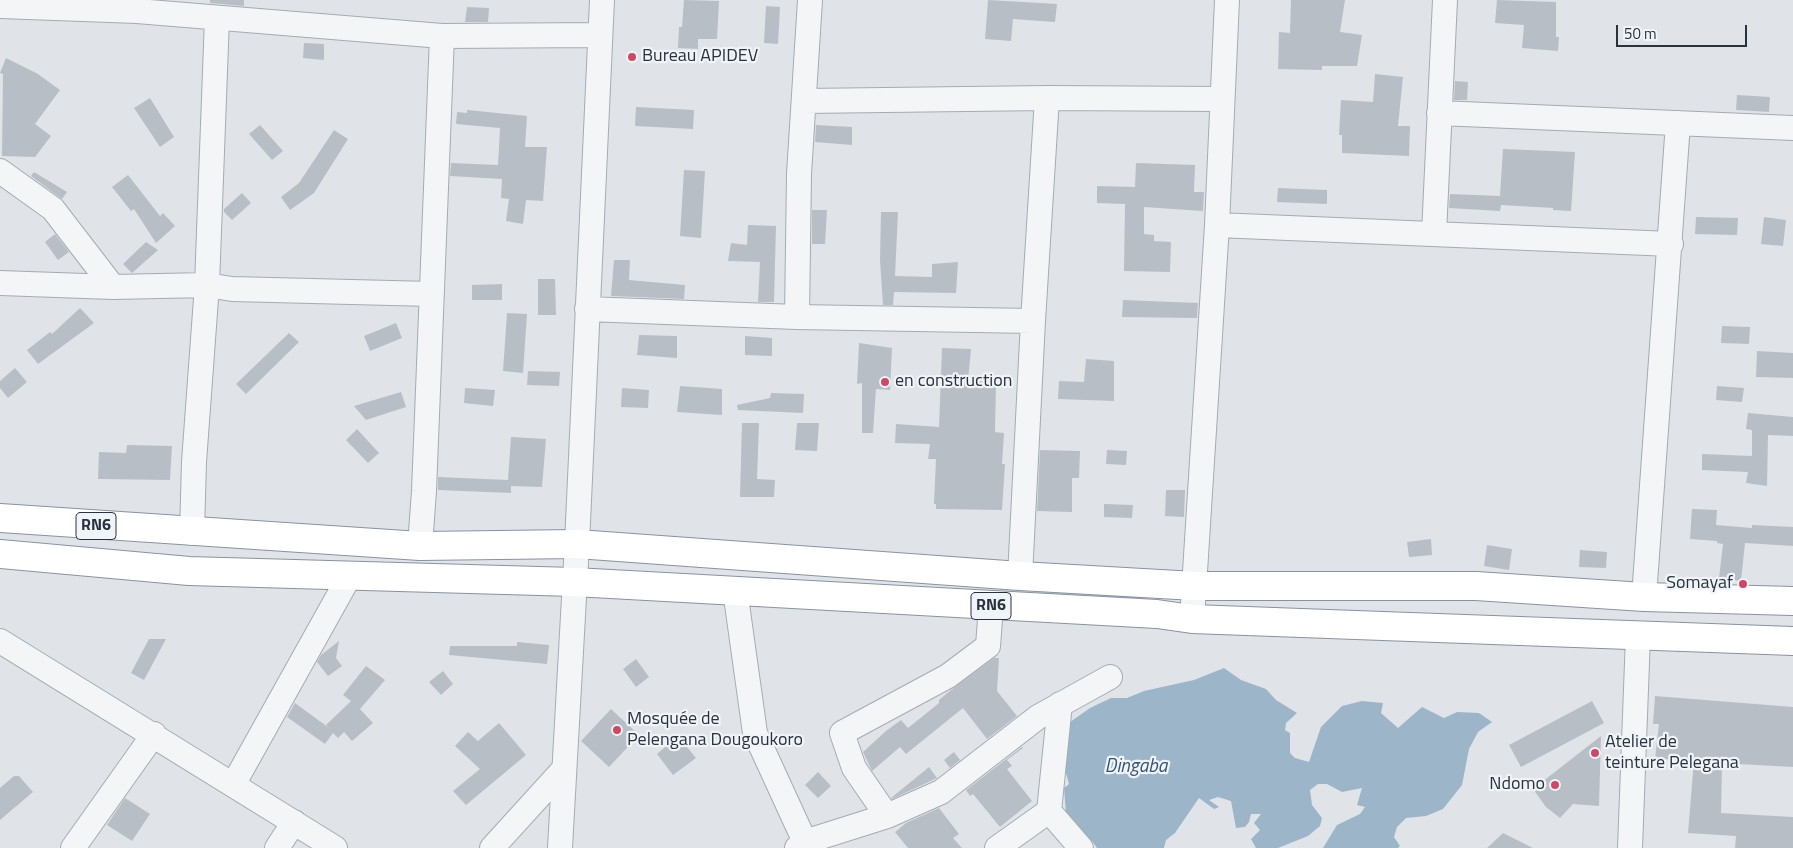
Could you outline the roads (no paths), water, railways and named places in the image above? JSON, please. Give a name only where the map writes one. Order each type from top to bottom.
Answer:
[{"type":"highway","name":"RN6","points":[[0,518],[192,533],[420,546],[577,544],[1020,576],[1195,586],[1476,586],[1644,597],[1793,601]]},
{"type":"highway","name":"RN6","points":[[0,554],[189,571],[574,582],[1157,614],[1192,619],[1793,642]]},
{"type":"street","points":[[560,848],[562,772],[577,544],[602,0]]},
{"type":"street","points":[[797,317],[799,174],[810,0]]},
{"type":"street","points":[[1192,619],[1217,225],[1226,0]]},
{"type":"street","points":[[1434,234],[1445,0]]},
{"type":"street","points":[[0,6],[137,6],[217,18],[442,36],[600,35]]},
{"type":"street","points":[[192,533],[194,462],[207,285],[217,18]]},
{"type":"street","points":[[420,546],[442,36]]},
{"type":"street","points":[[804,101],[1047,98],[1221,99]]},
{"type":"street","points":[[1020,576],[1047,98]]},
{"type":"street","points":[[1440,113],[1793,128]]},
{"type":"street","points":[[1644,597],[1671,244],[1678,123]]},
{"type":"street","points":[[0,171],[53,209],[113,287]]},
{"type":"street","points":[[1217,225],[1671,244]]},
{"type":"street","points":[[0,283],[113,287],[207,285],[232,289],[431,294]]},
{"type":"street","points":[[587,309],[797,317],[1033,321]]},
{"type":"street","points":[[233,785],[348,577]]},
{"type":"street","points":[[735,590],[755,733],[801,845],[887,816],[941,792],[1038,717],[1110,677]]},
{"type":"street","points":[[887,816],[854,768],[842,733],[948,676],[988,646],[991,606]]},
{"type":"street","points":[[1630,848],[1638,636]]},
{"type":"street","points":[[0,641],[154,734],[335,848]]},
{"type":"street","points":[[1060,704],[1049,811],[1081,848]]},
{"type":"street","points":[[73,848],[154,734]]},
{"type":"street","points":[[492,848],[562,772]]},
{"type":"street","points":[[996,848],[1049,811]]},
{"type":"street","points":[[277,848],[294,822]]},
{"type":"water","name":"Dingaba","points":[[1224,668],[1241,680],[1266,689],[1276,700],[1297,713],[1286,723],[1285,730],[1290,733],[1290,753],[1295,758],[1309,762],[1321,727],[1342,706],[1362,701],[1383,703],[1381,713],[1398,728],[1422,707],[1444,718],[1457,712],[1479,713],[1492,722],[1478,732],[1469,749],[1462,785],[1443,809],[1426,816],[1406,818],[1397,827],[1394,837],[1400,846],[1398,848],[1323,848],[1337,825],[1360,814],[1365,807],[1357,805],[1362,788],[1342,792],[1327,784],[1318,784],[1310,790],[1312,805],[1322,818],[1320,826],[1308,836],[1278,848],[1256,848],[1251,839],[1260,830],[1254,823],[1261,814],[1251,814],[1249,822],[1245,827],[1236,828],[1231,801],[1218,797],[1209,800],[1219,807],[1214,809],[1199,798],[1175,833],[1166,840],[1164,848],[1097,848],[1092,841],[1077,831],[1066,813],[1064,788],[1069,784],[1063,762],[1063,727],[1090,708],[1111,698],[1127,698],[1144,691],[1194,680]]},
{"type":"place","name":"Bureau APIDEV","points":[[632,57]]},
{"type":"place","name":"en construction","points":[[885,382]]},
{"type":"place","name":"Somayaf","points":[[1743,584]]},
{"type":"place","name":"Mosquée de Pelengana Dougoukoro","points":[[617,730]]},
{"type":"place","name":"Atelier de teinture Pelegana","points":[[1595,753]]},
{"type":"place","name":"Ndomo","points":[[1555,785]]}]
